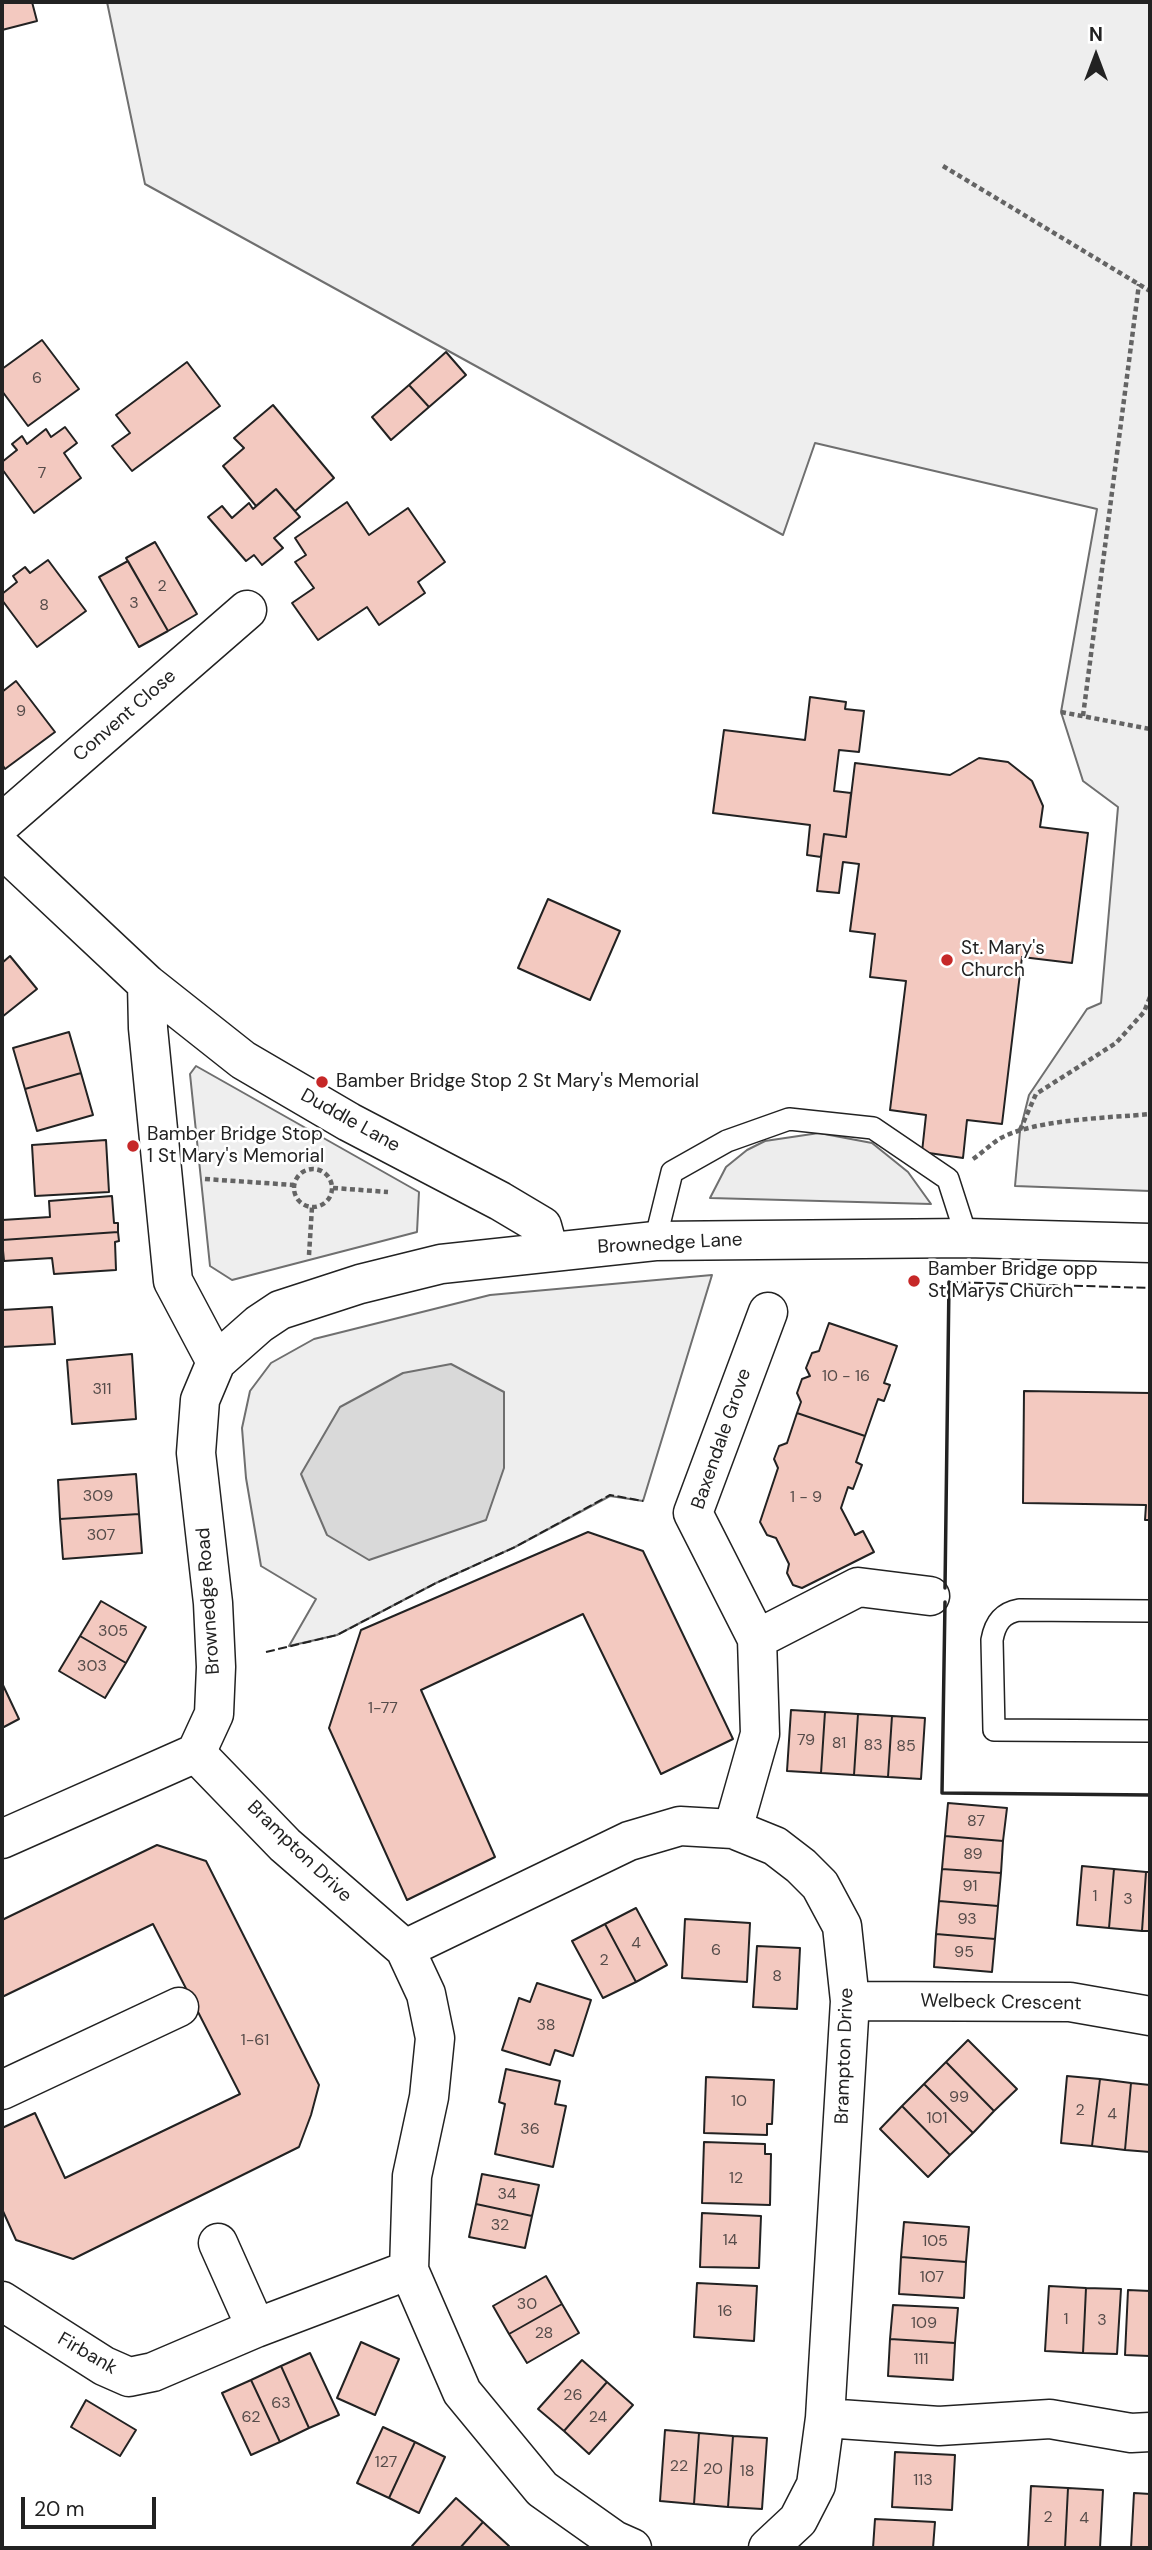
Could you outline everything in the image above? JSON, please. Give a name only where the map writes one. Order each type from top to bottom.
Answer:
[{"type":"street","name":"Convent Close","points":[[2,823],[247,610]]},
{"type":"street","name":"Duddle Lane","points":[[2,848],[147,984],[243,1060],[349,1122],[542,1226],[549,1251]]},
{"type":"street","points":[[147,984],[148,1028],[173,1281],[216,1362]]},
{"type":"street","name":"Brownedge Lane","points":[[216,1362],[258,1324],[280,1310],[360,1284],[441,1264],[655,1241],[967,1238],[1150,1243]]},
{"type":"street","name":"Baxendale Grove","points":[[733,1829],[760,1734],[757,1639],[693,1513],[768,1311]]},
{"type":"street","name":"Brownedge Road","points":[[196,1753],[214,1714],[216,1667],[213,1602],[196,1453],[200,1401],[216,1362]]},
{"type":"street","points":[[757,1639],[858,1587],[930,1596]]},
{"type":"street","points":[[2,1839],[196,1753]]},
{"type":"street","name":"Brampton Drive","points":[[196,1753],[285,1844],[405,1949],[426,1994],[435,2038],[429,2097],[412,2176],[409,2270],[462,2392],[542,2489],[614,2540],[632,2548]]},
{"type":"street","name":"Brampton Drive","points":[[405,1949],[629,1841],[680,1826],[733,1829],[775,1846],[820,1885],[842,1926],[850,2001],[825,2418],[816,2486],[798,2520],[768,2548]]},
{"type":"street","name":"Welbeck Crescent","points":[[850,2001],[1070,2002],[1150,2016]]},
{"type":"street","points":[[2,2090],[179,2007]]},
{"type":"street","points":[[218,2243],[256,2328]]},
{"type":"street","name":"Firbank","points":[[2,2301],[104,2366],[129,2377],[164,2368],[256,2328],[409,2270]]},
{"type":"street","points":[[825,2418],[939,2426],[1050,2419],[1131,2433],[1150,2432]]},
{"type":"lane","points":[[655,1241],[672,1172],[727,1141],[789,1119],[873,1128],[947,1179],[967,1238]]},
{"type":"lane","points":[[1150,1611],[1007,1612],[994,1630],[992,1640],[994,1730],[1150,1731]]},
{"type":"path","points":[[943,166],[1150,291]]},
{"type":"path","points":[[1083,716],[1139,284]]},
{"type":"path","points":[[1061,712],[1150,729]]},
{"type":"path","points":[[1020,1130],[1036,1094],[1116,1043],[1144,1012],[1150,997]]},
{"type":"path","points":[[947,1179],[1000,1139],[1020,1130],[1150,1114]]},
{"type":"path","points":[[315,1168],[328,1175],[333,1188],[327,1202],[312,1208],[298,1200],[294,1185],[302,1172],[315,1168]]},
{"type":"path","points":[[162,1177],[294,1185]]},
{"type":"shaded area","points":[[107,2],[1150,2],[1150,1191],[1015,1186],[1020,1131],[1029,1095],[1087,1009],[1101,1003],[1118,807],[1083,781],[1061,712],[1097,509],[815,443],[783,535],[145,184]]},
{"type":"shaded area","points":[[196,1066],[419,1192],[417,1232],[232,1280],[210,1266],[190,1074]]},
{"type":"shaded area","points":[[819,1133],[872,1143],[908,1172],[931,1204],[710,1198],[726,1167],[747,1150],[765,1141]]},
{"type":"shaded area","points":[[712,1275],[643,1501],[610,1496],[515,1547],[436,1583],[337,1635],[289,1646],[316,1599],[261,1566],[246,1478],[242,1428],[250,1391],[271,1363],[314,1339],[490,1295]]},
{"type":"shaded area","points":[[451,1364],[504,1392],[504,1468],[486,1520],[369,1560],[327,1535],[301,1474],[340,1407],[403,1373]]},
{"type":"building","points":[[2,2],[32,2],[37,21],[2,30]]},
{"type":"building","points":[[42,340],[79,389],[28,426],[2,391],[2,369]]},
{"type":"building","points":[[446,352],[466,375],[429,407],[409,385]]},
{"type":"building","points":[[187,362],[220,406],[132,471],[112,446],[130,433],[116,415]]},
{"type":"building","points":[[409,385],[429,407],[391,440],[372,417]]},
{"type":"building","points":[[273,405],[334,478],[295,511],[276,489],[256,506],[223,466],[244,448],[234,438]]},
{"type":"building","points":[[65,427],[77,443],[64,453],[81,478],[34,513],[2,469],[2,462],[17,450],[12,444],[22,436],[27,444],[46,429],[51,437]]},
{"type":"building","points":[[276,489],[300,517],[274,538],[283,548],[262,565],[254,555],[246,561],[208,517],[222,506],[232,518],[249,503],[253,509]]},
{"type":"building","points":[[347,502],[369,535],[408,508],[445,562],[418,582],[425,593],[379,625],[367,607],[318,640],[292,603],[314,588],[295,562],[306,555],[295,538]]},
{"type":"building","points":[[155,542],[197,614],[168,631],[126,558]]},
{"type":"building","points":[[48,560],[86,611],[37,647],[2,600],[2,594],[17,582],[13,576],[25,567],[30,573]]},
{"type":"building","points":[[128,561],[168,631],[139,647],[99,577]]},
{"type":"building","points":[[16,681],[55,732],[5,769],[2,764],[2,692]]},
{"type":"building","points":[[810,697],[846,702],[845,709],[864,711],[859,752],[839,750],[834,791],[851,793],[846,837],[824,834],[821,857],[807,855],[810,825],[713,813],[724,730],[805,740]]},
{"type":"building","name":"St. Mary's Church","points":[[979,758],[1008,762],[1032,781],[1043,806],[1040,827],[1088,833],[1072,963],[1022,957],[1002,1124],[967,1120],[963,1158],[922,1152],[926,1115],[890,1110],[906,981],[870,977],[875,934],[850,931],[859,864],[843,862],[839,893],[817,891],[824,834],[846,837],[855,763],[950,775]]},
{"type":"building","points":[[548,899],[620,931],[590,1000],[518,968]]},
{"type":"building","points":[[10,956],[37,989],[2,1017],[2,963]]},
{"type":"building","points":[[69,1032],[81,1073],[25,1089],[13,1048]]},
{"type":"building","points":[[81,1073],[93,1115],[37,1131],[25,1089]]},
{"type":"building","points":[[106,1140],[109,1192],[35,1196],[32,1145]]},
{"type":"building","points":[[112,1196],[114,1223],[118,1223],[118,1232],[2,1240],[2,1220],[50,1217],[49,1201]]},
{"type":"building","points":[[118,1232],[119,1241],[115,1242],[116,1270],[54,1274],[52,1258],[4,1261],[2,1240]]},
{"type":"building","points":[[52,1307],[55,1344],[2,1347],[2,1310]]},
{"type":"building","points":[[829,1323],[897,1346],[884,1383],[890,1385],[884,1401],[878,1399],[865,1436],[797,1413],[801,1402],[797,1393],[802,1379],[810,1376],[806,1368],[812,1353],[819,1351]]},
{"type":"building","points":[[132,1354],[136,1419],[72,1424],[67,1360]]},
{"type":"building","points":[[1024,1391],[1150,1393],[1150,1520],[1145,1520],[1146,1505],[1023,1503]]},
{"type":"building","points":[[797,1413],[865,1436],[856,1462],[862,1465],[853,1489],[848,1487],[841,1508],[855,1535],[863,1531],[874,1552],[802,1588],[793,1585],[787,1573],[789,1564],[776,1538],[767,1535],[760,1522],[778,1468],[774,1459],[779,1446],[787,1443]]},
{"type":"building","points":[[136,1474],[139,1514],[60,1519],[58,1480]]},
{"type":"building","points":[[139,1514],[142,1553],[63,1559],[60,1519]]},
{"type":"building","points":[[588,1532],[643,1551],[733,1739],[661,1774],[583,1614],[421,1690],[495,1857],[407,1900],[329,1728],[361,1630]]},
{"type":"building","points":[[101,1601],[146,1627],[126,1663],[80,1636]]},
{"type":"building","points":[[80,1636],[126,1663],[105,1698],[59,1671]]},
{"type":"building","points":[[2,1683],[19,1719],[2,1728]]},
{"type":"building","points":[[791,1710],[825,1712],[821,1773],[787,1771]]},
{"type":"building","points":[[825,1712],[858,1714],[854,1775],[821,1773]]},
{"type":"building","points":[[858,1714],[892,1716],[888,1777],[854,1775]]},
{"type":"building","points":[[892,1716],[925,1718],[921,1779],[888,1777]]},
{"type":"building","points":[[948,1803],[1007,1808],[1003,1841],[945,1836]]},
{"type":"building","points":[[945,1836],[1003,1841],[1001,1873],[942,1869]]},
{"type":"building","points":[[157,1845],[206,1861],[319,2085],[299,2147],[73,2259],[16,2240],[2,2209],[2,2128],[35,2113],[65,2178],[240,2094],[153,1924],[2,1997],[2,1920]]},
{"type":"building","points":[[1082,1866],[1114,1869],[1109,1928],[1077,1925]]},
{"type":"building","points":[[942,1869],[1001,1873],[998,1906],[939,1901]]},
{"type":"building","points":[[1114,1869],[1146,1872],[1142,1931],[1109,1928]]},
{"type":"building","points":[[1146,1872],[1150,1872],[1150,1931],[1142,1931]]},
{"type":"building","points":[[939,1901],[998,1906],[995,1939],[936,1934]]},
{"type":"building","points":[[636,1908],[667,1965],[636,1982],[605,1924]]},
{"type":"building","points":[[685,1919],[750,1923],[747,1982],[682,1978]]},
{"type":"building","points":[[605,1924],[636,1982],[603,1998],[572,1941]]},
{"type":"building","points":[[936,1934],[995,1939],[992,1972],[934,1967]]},
{"type":"building","points":[[757,1946],[800,1948],[797,2009],[753,2007]]},
{"type":"building","points":[[537,1983],[591,2000],[573,2056],[555,2050],[550,2065],[502,2050],[519,1998],[530,2002]]},
{"type":"building","points":[[968,2040],[1017,2089],[994,2111],[946,2062]]},
{"type":"building","points":[[946,2062],[994,2111],[973,2133],[924,2084]]},
{"type":"building","points":[[506,2069],[560,2081],[555,2104],[566,2106],[553,2167],[495,2154],[505,2104],[499,2102]]},
{"type":"building","points":[[1067,2076],[1100,2079],[1092,2146],[1061,2143]]},
{"type":"building","points":[[706,2077],[774,2080],[772,2124],[767,2124],[767,2135],[704,2133]]},
{"type":"building","points":[[1100,2079],[1131,2083],[1125,2150],[1092,2146]]},
{"type":"building","points":[[1131,2083],[1150,2085],[1150,2152],[1125,2150]]},
{"type":"building","points":[[924,2084],[973,2133],[950,2155],[902,2106]]},
{"type":"building","points":[[902,2106],[950,2155],[928,2177],[880,2129]]},
{"type":"building","points":[[704,2142],[765,2144],[765,2154],[771,2154],[770,2205],[702,2203]]},
{"type":"building","points":[[482,2174],[539,2185],[532,2216],[476,2204]]},
{"type":"building","points":[[476,2204],[532,2216],[525,2248],[469,2237]]},
{"type":"building","points":[[702,2213],[761,2216],[759,2268],[700,2267]]},
{"type":"building","points":[[904,2222],[969,2227],[966,2262],[901,2257]]},
{"type":"building","points":[[901,2257],[966,2262],[964,2298],[899,2294]]},
{"type":"building","points":[[546,2276],[562,2304],[509,2334],[493,2306]]},
{"type":"building","points":[[697,2283],[757,2286],[754,2341],[694,2337]]},
{"type":"building","points":[[1049,2286],[1086,2288],[1083,2353],[1045,2351]]},
{"type":"building","points":[[1086,2288],[1121,2289],[1117,2354],[1083,2353]]},
{"type":"building","points":[[1128,2290],[1150,2291],[1150,2356],[1125,2355]]},
{"type":"building","points":[[562,2304],[579,2333],[527,2363],[509,2334]]},
{"type":"building","points":[[893,2305],[958,2308],[955,2343],[890,2339]]},
{"type":"building","points":[[890,2339],[955,2343],[953,2380],[888,2376]]},
{"type":"building","points":[[361,2342],[399,2359],[375,2415],[337,2398]]},
{"type":"building","points":[[310,2353],[339,2415],[309,2428],[281,2366]]},
{"type":"building","points":[[582,2360],[607,2382],[564,2431],[538,2409]]},
{"type":"building","points":[[281,2366],[309,2428],[280,2442],[251,2380]]},
{"type":"building","points":[[251,2380],[280,2442],[251,2455],[222,2393]]},
{"type":"building","points":[[607,2382],[633,2405],[589,2454],[564,2431]]},
{"type":"building","points":[[86,2400],[136,2430],[120,2456],[71,2427]]},
{"type":"building","points":[[383,2427],[415,2442],[389,2498],[357,2483]]},
{"type":"building","points":[[665,2430],[699,2433],[694,2504],[660,2501]]},
{"type":"building","points":[[699,2433],[733,2436],[728,2507],[694,2504]]},
{"type":"building","points":[[733,2436],[767,2438],[762,2509],[728,2507]]},
{"type":"building","points":[[415,2442],[445,2457],[419,2513],[389,2498]]},
{"type":"building","points":[[895,2452],[955,2455],[952,2510],[892,2507]]},
{"type":"building","points":[[1031,2486],[1068,2488],[1065,2548],[1028,2548]]},
{"type":"building","points":[[1068,2488],[1103,2490],[1100,2548],[1065,2548]]},
{"type":"building","points":[[1134,2493],[1150,2494],[1150,2548],[1131,2548]]},
{"type":"building","points":[[456,2498],[483,2522],[460,2548],[412,2546]]},
{"type":"building","points":[[875,2519],[935,2522],[933,2548],[873,2548]]},
{"type":"building","points":[[483,2522],[509,2546],[507,2548],[460,2548]]},
{"type":"fence","points":[[949,1282],[1150,1288]]},
{"type":"fence","points":[[266,1652],[337,1635],[436,1583],[515,1547],[610,1495],[643,1501]]},
{"type":"wall","points":[[945,1588],[949,1282]]},
{"type":"wall","points":[[945,1602],[942,1793],[1150,1795]]},
{"type":"place","name":"St. Mary's Church","points":[[947,960]]},
{"type":"place","name":"Bamber Bridge Stop 2 St Mary's Memorial","points":[[322,1082]]},
{"type":"place","name":"Bamber Bridge Stop 1 St Mary's Memorial","points":[[133,1146]]},
{"type":"place","name":"Bamber Bridge opp St Marys Church","points":[[914,1281]]}]
